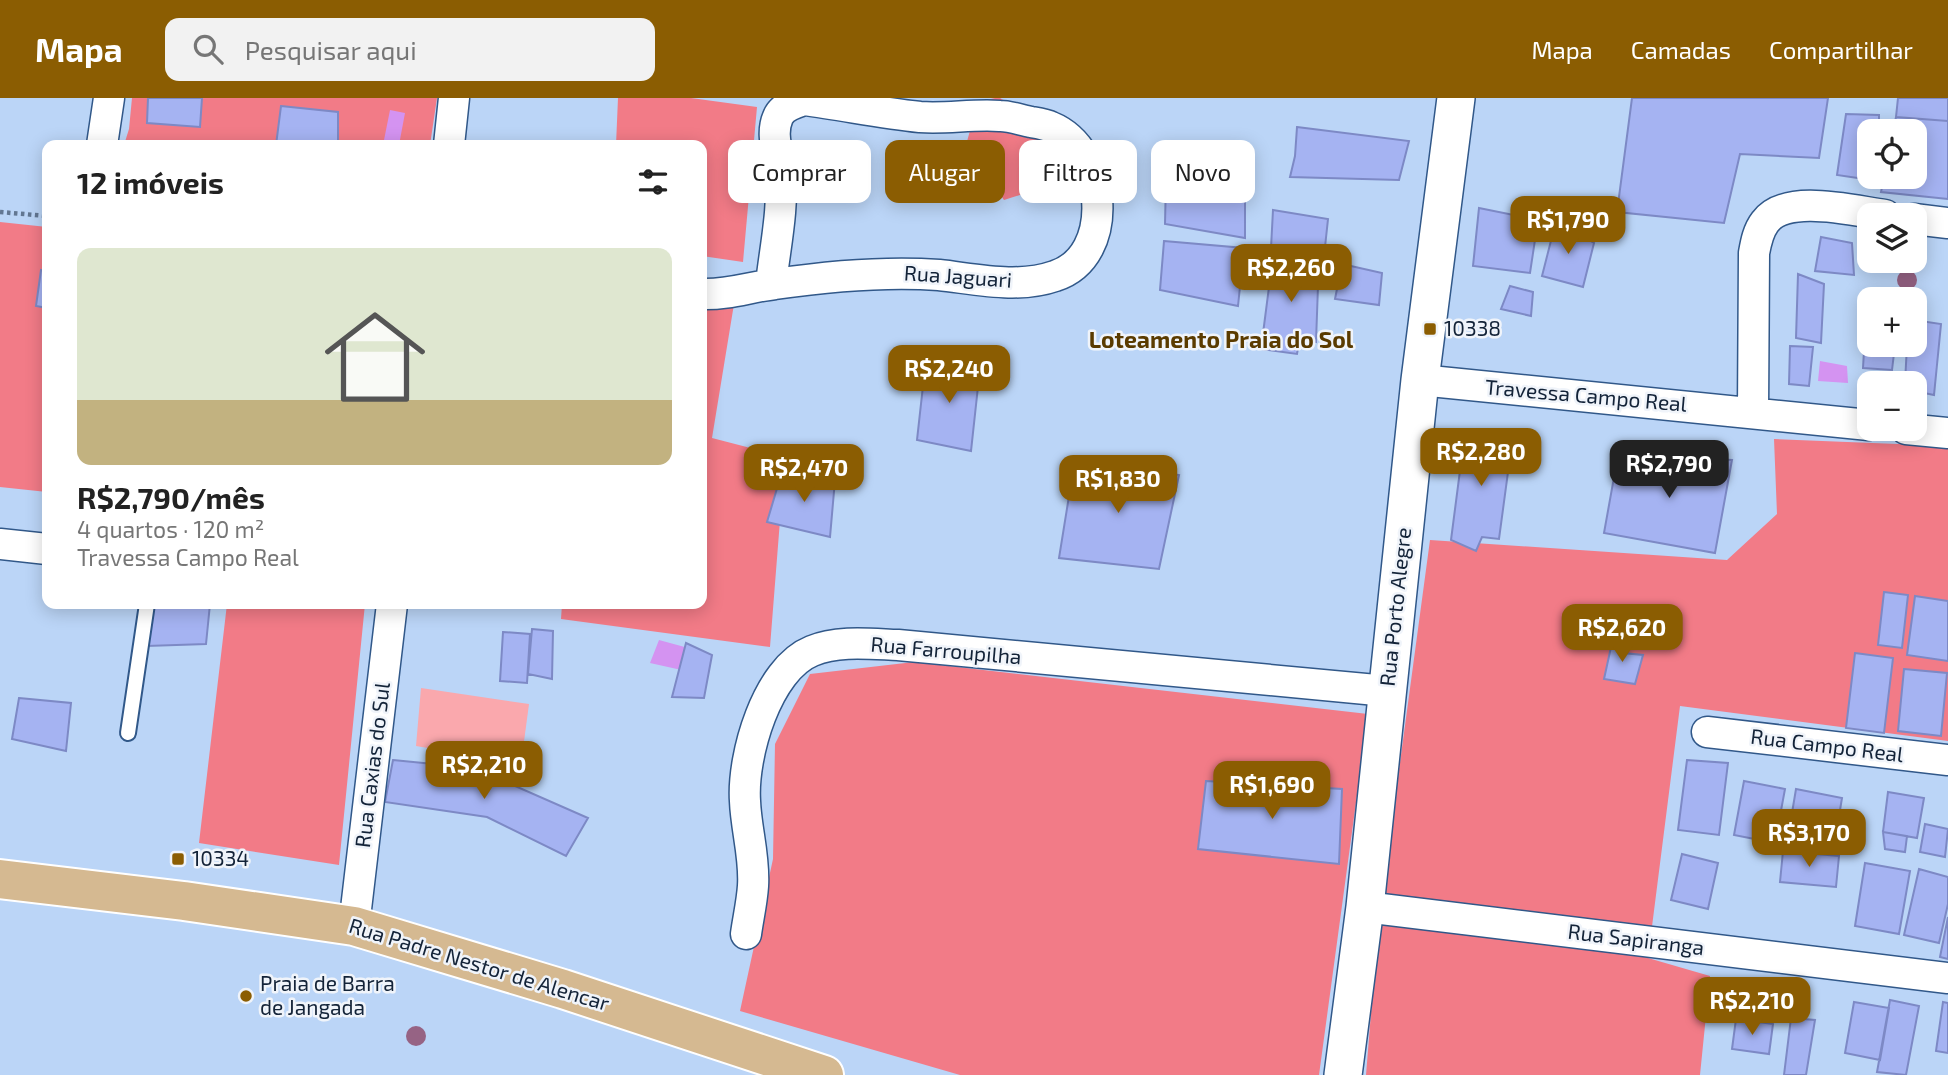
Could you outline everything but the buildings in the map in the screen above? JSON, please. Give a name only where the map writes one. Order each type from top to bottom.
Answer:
[{"type":"main road","name":"Rua Padre Nestor de Alencar","points":[[0,879],[184,901],[354,926],[564,989],[824,1075]]},
{"type":"street","points":[[103,140],[109,98]]},
{"type":"street","points":[[450,140],[454,98]]},
{"type":"street","name":"Rua Porto Alegre","points":[[1343,1075],[1365,907],[1420,380],[1456,98]]},
{"type":"street","name":"Rua Jaguari","points":[[707,294],[741,292],[771,284],[885,272],[985,281],[1030,281],[1055,276],[1075,267],[1089,248],[1096,224],[1096,192],[1090,165],[1074,143],[1052,127],[1002,116],[922,117],[804,100],[791,104],[778,116],[774,137],[780,170],[781,202],[771,284]]},
{"type":"street","points":[[1753,412],[1754,253],[1758,232],[1766,219],[1783,209],[1807,205],[1857,211]]},
{"type":"street","points":[[1927,221],[1948,223]]},
{"type":"street","name":"Travessa Campo Real","points":[[1420,380],[1857,424]]},
{"type":"street","points":[[1927,431],[1948,433]]},
{"type":"street","points":[[0,544],[42,548]]},
{"type":"street","name":"Rua Caxias do Sul","points":[[354,926],[391,609]]},
{"type":"street","name":"Rua Farroupilha","points":[[746,934],[754,885],[752,846],[744,800],[748,762],[765,706],[783,672],[811,651],[832,645],[898,645],[1387,691]]},
{"type":"street","name":"Rua Campo Real","points":[[1707,732],[1948,760]]},
{"type":"street","name":"Rua Sapiranga","points":[[1365,907],[1948,978]]},
{"type":"lane","points":[[128,733],[145,609]]},
{"type":"path","points":[[0,212],[42,216]]},
{"type":"shaded area","points":[[132,98],[437,98],[431,140],[126,140]]},
{"type":"shaded area","points":[[618,98],[691,98],[757,107],[754,140],[728,140],[728,203],[748,203],[743,262],[707,257],[707,140],[616,140]]},
{"type":"shaded area","points":[[1000,98],[1062,134],[1060,140],[1019,140],[1019,195],[1005,200],[1005,140],[967,140],[978,102]]},
{"type":"shaded area","points":[[390,110],[405,113],[400,140],[384,140]]},
{"type":"shaded area","points":[[0,222],[42,226],[42,491],[0,487]]},
{"type":"shaded area","points":[[707,302],[734,304],[712,438],[785,457],[770,647],[561,619],[562,609],[707,609]]},
{"type":"shaded area","points":[[1820,361],[1847,366],[1848,383],[1818,381]]},
{"type":"shaded area","points":[[1774,439],[1948,446],[1948,741],[1680,706],[1648,958],[1710,976],[1700,1075],[1366,1075],[1378,926],[1430,540],[1727,560],[1777,514]]},
{"type":"shaded area","points":[[226,609],[365,609],[339,865],[199,843]]},
{"type":"shaded area","points":[[659,640],[692,649],[686,671],[650,663]]},
{"type":"shaded area","points":[[914,662],[1368,714],[1319,1075],[960,1075],[740,1011],[773,859],[775,744],[810,674]]},
{"type":"shaded area","points":[[421,688],[529,704],[521,764],[416,746]]},
{"type":"place","name":"10338","points":[[1430,329]]},
{"type":"place","name":"10334","points":[[178,859]]},
{"type":"place","name":"Praia de Barra de Jangada","points":[[246,996]]},
{"type":"district","name":"Loteamento Praia do Sol","points":[[1221,340]]}]
